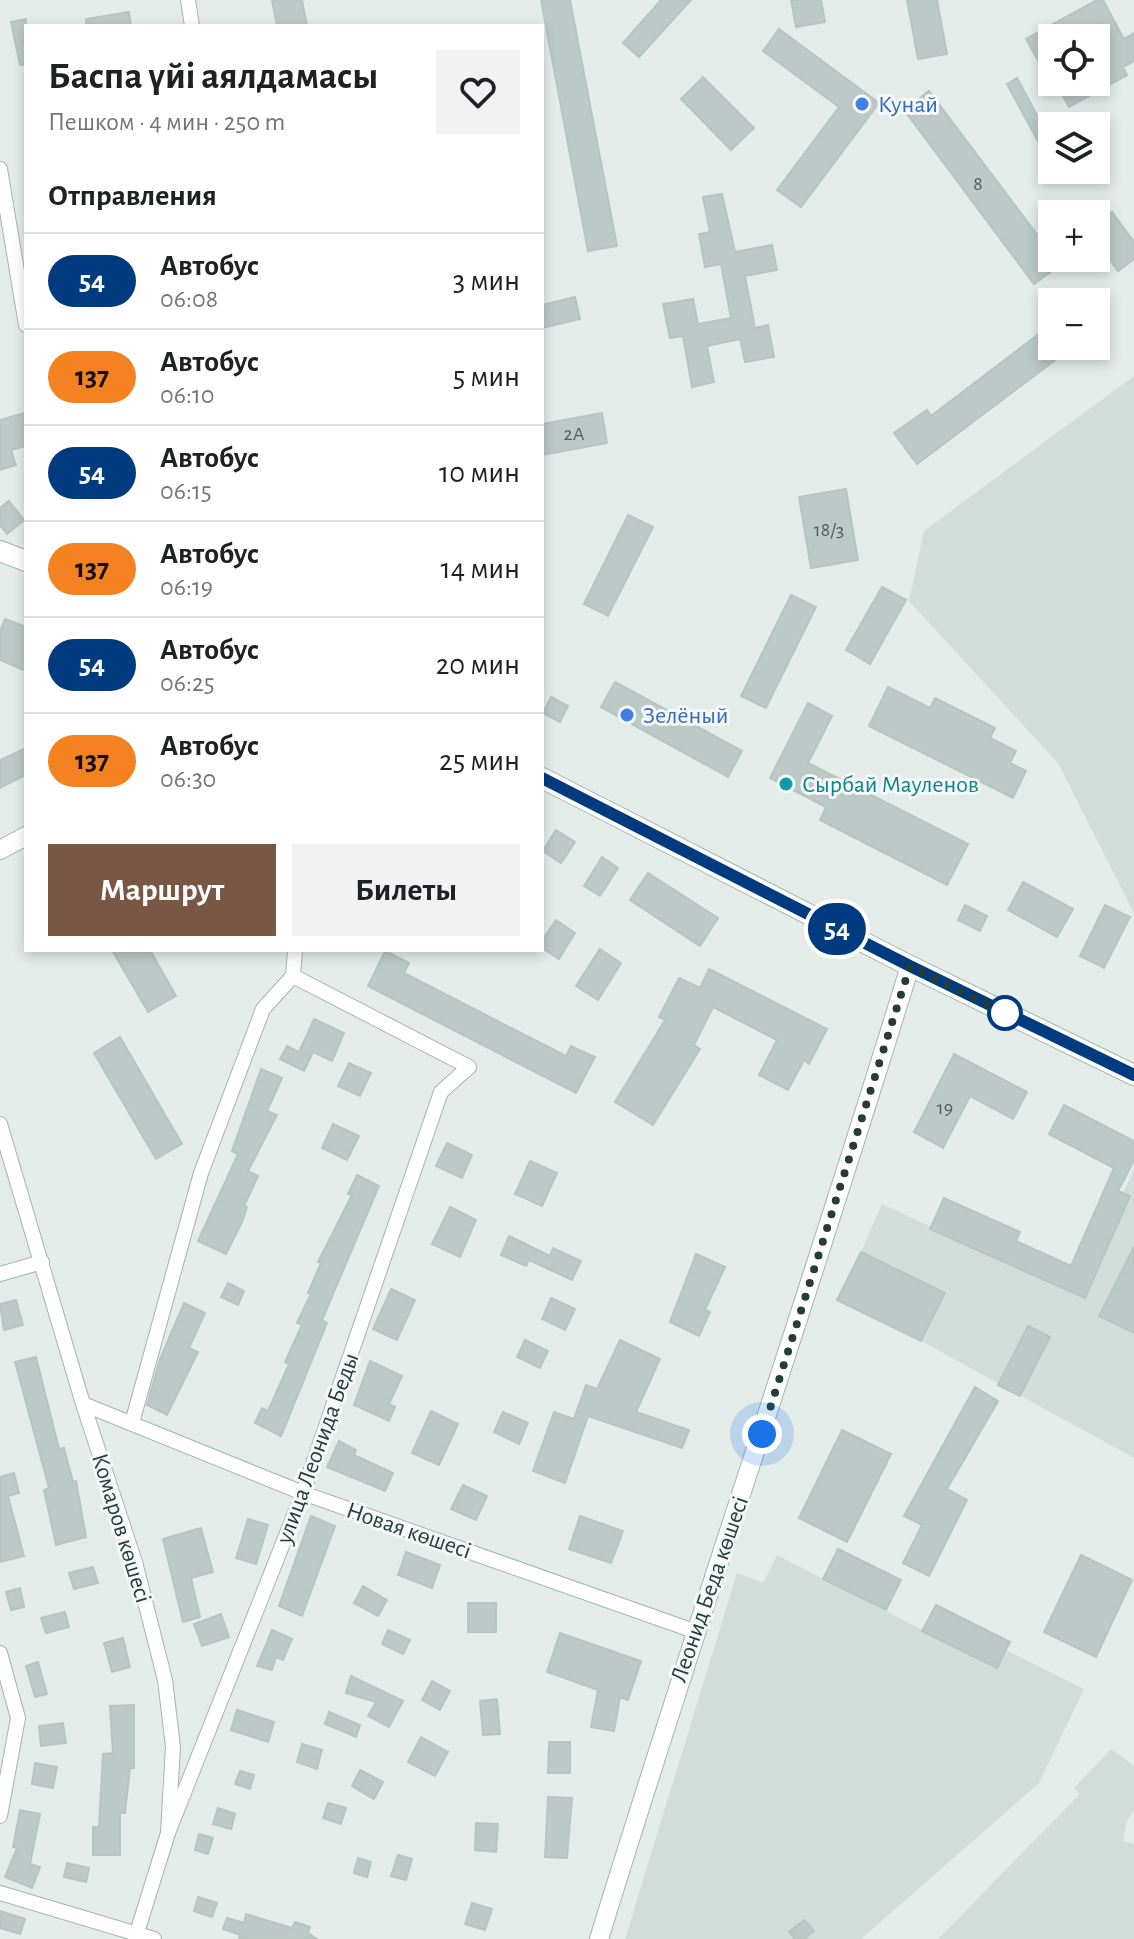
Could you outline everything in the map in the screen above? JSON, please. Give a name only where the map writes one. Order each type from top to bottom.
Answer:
[{"type":"main road","points":[[0,551],[24,560]]},
{"type":"main road","points":[[544,779],[910,966],[1134,1075]]},
{"type":"street","points":[[188,0],[192,24]]},
{"type":"street","points":[[0,169],[24,313]]},
{"type":"street","points":[[0,850],[24,837]]},
{"type":"street","points":[[132,1423],[201,1173],[263,1009],[293,976],[295,952]]},
{"type":"street","name":"Леонид Беда көшесі","points":[[599,1939],[694,1631],[782,1374],[910,966]]},
{"type":"street","name":"улица Леонида Беды","points":[[168,1833],[303,1493],[441,1092],[469,1067],[293,976]]},
{"type":"street","name":"Комаров көшесі","points":[[0,1124],[83,1404],[135,1562],[165,1680],[173,1747],[168,1833],[136,1936]]},
{"type":"street","points":[[0,1274],[42,1262]]},
{"type":"street","name":"Новая көшесі","points":[[83,1404],[303,1493],[694,1631]]},
{"type":"street","points":[[0,1653],[18,1718],[0,1816]]},
{"type":"street","points":[[0,1893],[154,1939]]},
{"type":"shaded area","points":[[1134,376],[1134,913],[1058,763],[909,601],[924,531]]},
{"type":"shaded area","points":[[1134,1170],[1134,1458],[921,1341],[944,1293],[861,1252],[882,1204],[1084,1298],[1129,1197],[1123,1193]]},
{"type":"shaded area","points":[[777,1555],[996,1668],[1006,1650],[1084,1689],[1039,1783],[861,1939],[625,1939],[737,1573],[763,1583]]},
{"type":"shaded area","points":[[1111,1749],[1134,1766],[1134,1810],[1127,1820],[1123,1841],[1134,1844],[1134,1939],[938,1939],[1080,1794],[1074,1788]]},
{"type":"building","points":[[272,0],[302,0],[307,24],[277,24]]},
{"type":"building","points":[[541,0],[570,0],[617,246],[588,251]]},
{"type":"building","points":[[661,0],[691,0],[639,57],[623,43]]},
{"type":"building","points":[[791,0],[821,0],[825,22],[796,27]]},
{"type":"building","points":[[907,0],[937,0],[947,54],[918,59]]},
{"type":"building","points":[[1097,0],[1103,0],[1124,39],[1134,33],[1134,61],[1123,67],[1127,75],[1110,84],[1110,24],[1053,24]]},
{"type":"building","points":[[129,12],[131,24],[86,24],[86,19]]},
{"type":"building","points":[[26,19],[24,65],[20,65],[11,22]]},
{"type":"building","points":[[779,29],[879,103],[801,207],[777,190],[839,107],[763,51]]},
{"type":"building","points":[[1038,32],[1038,60],[1026,39]]},
{"type":"building","points":[[703,77],[754,128],[731,150],[681,99]]},
{"type":"building","points":[[1017,78],[1038,117],[1038,141],[1007,84]]},
{"type":"building","points":[[929,91],[1038,236],[1038,272],[1050,272],[1034,284],[904,110]]},
{"type":"building","points":[[1063,96],[1089,96],[1069,107]]},
{"type":"building","points":[[722,194],[735,252],[772,245],[777,270],[745,276],[755,328],[768,325],[774,357],[745,362],[740,339],[707,346],[714,382],[692,387],[683,336],[670,338],[663,304],[693,299],[698,324],[731,318],[721,264],[705,267],[699,234],[710,232],[703,197]]},
{"type":"building","points":[[1112,212],[1134,242],[1134,259],[1118,271],[1110,260]]},
{"type":"building","points":[[575,297],[580,319],[544,328],[544,305]]},
{"type":"building","points":[[1038,335],[1038,360],[1055,360],[917,464],[894,433],[927,410],[931,416]]},
{"type":"building","points":[[24,413],[24,447],[11,450],[16,465],[0,470],[0,420]]},
{"type":"building","points":[[602,413],[607,443],[544,455],[544,424]]},
{"type":"building","points":[[846,489],[858,560],[811,568],[799,497]]},
{"type":"building","points":[[9,501],[24,520],[7,534],[0,525],[0,508]]},
{"type":"building","points":[[628,515],[653,527],[608,616],[584,604]]},
{"type":"building","points":[[882,587],[906,600],[870,664],[846,650]]},
{"type":"building","points":[[791,595],[816,607],[766,708],[741,696]]},
{"type":"building","points":[[5,619],[24,626],[24,670],[0,660],[0,631]]},
{"type":"building","points":[[615,682],[742,751],[728,777],[601,707]]},
{"type":"building","points":[[888,687],[930,708],[935,698],[995,728],[990,738],[1016,751],[1010,763],[1026,771],[1013,798],[869,726]]},
{"type":"building","points":[[551,697],[568,706],[560,722],[544,711]]},
{"type":"building","points":[[808,703],[832,716],[808,763],[968,844],[947,885],[820,820],[826,807],[770,778]]},
{"type":"building","points":[[24,749],[24,776],[0,788],[0,760]]},
{"type":"building","points":[[556,830],[575,842],[561,863],[544,849]]},
{"type":"building","points":[[602,857],[618,868],[600,896],[584,886]]},
{"type":"building","points":[[648,873],[718,918],[700,946],[630,900]]},
{"type":"building","points":[[1023,882],[1073,909],[1057,937],[1008,910]]},
{"type":"building","points":[[965,905],[987,916],[980,931],[958,920]]},
{"type":"building","points":[[1105,905],[1130,917],[1104,968],[1080,956]]},
{"type":"building","points":[[556,920],[575,933],[559,959],[544,949],[544,938]]},
{"type":"building","points":[[600,949],[621,963],[598,1000],[576,986]]},
{"type":"building","points":[[113,952],[151,952],[176,996],[148,1012]]},
{"type":"building","points":[[387,952],[409,963],[404,973],[566,1056],[571,1046],[595,1057],[576,1093],[368,986]]},
{"type":"building","points":[[709,969],[827,1029],[809,1064],[804,1060],[788,1090],[759,1075],[777,1040],[713,1007],[694,1045],[700,1049],[653,1125],[615,1102],[665,1020],[659,1017],[679,978],[700,988]]},
{"type":"building","points":[[314,1019],[344,1033],[332,1061],[313,1052],[304,1071],[280,1059],[287,1046],[299,1052]]},
{"type":"building","points":[[120,1037],[182,1144],[156,1159],[94,1053]]},
{"type":"building","points":[[954,1054],[1027,1092],[1013,1119],[970,1096],[943,1148],[914,1132]]},
{"type":"building","points":[[349,1063],[371,1073],[360,1096],[338,1086]]},
{"type":"building","points":[[261,1069],[282,1078],[267,1111],[277,1115],[248,1171],[258,1176],[244,1206],[247,1207],[242,1222],[226,1254],[198,1241],[238,1154],[232,1151]]},
{"type":"building","points":[[1064,1105],[1134,1141],[1134,1160],[1118,1191],[1130,1196],[1085,1298],[930,1229],[944,1198],[1020,1232],[1016,1241],[1071,1266],[1114,1168],[1049,1134]]},
{"type":"building","points":[[333,1124],[359,1136],[347,1160],[322,1148]]},
{"type":"building","points":[[447,1143],[472,1155],[462,1178],[436,1166]]},
{"type":"building","points":[[530,1161],[557,1173],[542,1206],[515,1194]]},
{"type":"building","points":[[357,1175],[379,1186],[322,1320],[327,1323],[281,1436],[255,1423],[262,1408],[268,1411],[289,1364],[285,1362],[302,1325],[297,1323],[311,1294],[308,1293],[321,1263],[318,1262],[352,1195],[348,1194]]},
{"type":"building","points":[[450,1207],[476,1220],[460,1257],[432,1244]]},
{"type":"building","points":[[509,1236],[550,1256],[553,1248],[581,1261],[572,1280],[529,1260],[526,1266],[501,1255]]},
{"type":"building","points":[[1134,1247],[1134,1333],[1099,1316]]},
{"type":"building","points":[[861,1252],[945,1293],[921,1341],[837,1300]]},
{"type":"building","points":[[696,1254],[725,1267],[705,1310],[710,1312],[699,1336],[670,1322]]},
{"type":"building","points":[[228,1283],[244,1291],[238,1305],[221,1297]]},
{"type":"building","points":[[391,1289],[415,1300],[397,1340],[373,1329]]},
{"type":"building","points":[[551,1298],[575,1309],[565,1330],[542,1319]]},
{"type":"building","points":[[16,1300],[23,1325],[4,1330],[0,1304]]},
{"type":"building","points":[[184,1303],[205,1313],[189,1348],[198,1352],[167,1415],[147,1405],[160,1359]]},
{"type":"building","points":[[1028,1326],[1050,1337],[1020,1396],[998,1385]]},
{"type":"building","points":[[525,1340],[548,1351],[540,1368],[517,1357]]},
{"type":"building","points":[[620,1340],[660,1359],[636,1412],[689,1430],[682,1448],[588,1416],[565,1483],[533,1471],[554,1412],[574,1419],[586,1385],[597,1389]]},
{"type":"building","points":[[36,1357],[59,1449],[64,1448],[73,1482],[76,1481],[86,1537],[56,1545],[44,1490],[49,1488],[15,1362]]},
{"type":"building","points":[[370,1361],[402,1376],[389,1404],[395,1407],[389,1421],[354,1405]]},
{"type":"building","points":[[975,1387],[998,1401],[947,1489],[967,1500],[929,1576],[903,1563],[922,1525],[904,1516]]},
{"type":"building","points":[[431,1411],[458,1424],[439,1465],[412,1453]]},
{"type":"building","points":[[503,1412],[528,1423],[519,1444],[494,1432]]},
{"type":"building","points":[[842,1430],[891,1454],[847,1542],[799,1518]]},
{"type":"building","points":[[339,1441],[356,1450],[354,1455],[393,1473],[385,1491],[327,1467]]},
{"type":"building","points":[[14,1473],[19,1493],[8,1496],[24,1556],[0,1562],[0,1477]]},
{"type":"building","points":[[463,1485],[487,1496],[476,1520],[451,1509]]},
{"type":"building","points":[[311,1516],[335,1526],[302,1616],[279,1606]]},
{"type":"building","points":[[580,1516],[623,1531],[611,1563],[569,1549]]},
{"type":"building","points":[[248,1519],[268,1525],[256,1564],[236,1558]]},
{"type":"building","points":[[201,1528],[213,1572],[191,1578],[200,1617],[183,1622],[163,1539]]},
{"type":"building","points":[[838,1549],[901,1580],[886,1610],[823,1579]]},
{"type":"building","points":[[406,1552],[440,1565],[432,1588],[398,1575]]},
{"type":"building","points":[[1081,1555],[1132,1580],[1096,1657],[1044,1632]]},
{"type":"building","points":[[93,1567],[98,1583],[74,1589],[69,1573]]},
{"type":"building","points":[[363,1586],[387,1600],[378,1616],[354,1603]]},
{"type":"building","points":[[20,1588],[24,1607],[11,1610],[6,1592]]},
{"type":"building","points":[[468,1603],[496,1603],[496,1632],[468,1632]]},
{"type":"building","points":[[936,1605],[1010,1642],[997,1668],[922,1631]]},
{"type":"building","points":[[65,1612],[69,1627],[46,1633],[41,1618]]},
{"type":"building","points":[[221,1614],[229,1637],[202,1646],[194,1624]]},
{"type":"building","points":[[272,1630],[292,1639],[283,1660],[276,1657],[272,1670],[257,1666]]},
{"type":"building","points":[[388,1630],[410,1640],[403,1654],[382,1644]]},
{"type":"building","points":[[560,1633],[641,1661],[628,1700],[620,1697],[614,1731],[591,1727],[598,1690],[547,1672]]},
{"type":"building","points":[[123,1638],[130,1667],[112,1672],[104,1643]]},
{"type":"building","points":[[38,1662],[47,1694],[35,1697],[26,1666]]},
{"type":"building","points":[[351,1676],[403,1701],[389,1727],[368,1716],[376,1702],[346,1693]]},
{"type":"building","points":[[432,1681],[450,1691],[440,1710],[422,1700]]},
{"type":"building","points":[[497,1699],[500,1734],[483,1735],[480,1701]]},
{"type":"building","points":[[134,1705],[134,1768],[130,1768],[125,1813],[120,1813],[120,1855],[93,1855],[93,1827],[99,1827],[103,1754],[113,1753],[110,1706]]},
{"type":"building","points":[[237,1710],[274,1722],[268,1742],[231,1730]]},
{"type":"building","points":[[329,1712],[360,1725],[356,1737],[325,1724]]},
{"type":"building","points":[[63,1723],[66,1743],[41,1746],[39,1726]]},
{"type":"building","points":[[421,1737],[448,1752],[435,1776],[408,1762]]},
{"type":"building","points":[[549,1742],[570,1742],[570,1773],[548,1773]]},
{"type":"building","points":[[302,1744],[322,1750],[317,1769],[297,1762]]},
{"type":"building","points":[[35,1763],[57,1767],[53,1788],[32,1784]]},
{"type":"building","points":[[360,1770],[383,1782],[374,1799],[352,1786]]},
{"type":"building","points":[[240,1771],[254,1775],[250,1789],[235,1784]]},
{"type":"building","points":[[548,1797],[572,1798],[567,1858],[545,1857]]},
{"type":"building","points":[[328,1803],[346,1808],[341,1824],[323,1818]]},
{"type":"building","points":[[218,1808],[235,1814],[231,1829],[213,1824]]},
{"type":"building","points":[[20,1810],[40,1814],[30,1864],[40,1867],[32,1888],[5,1877],[17,1848],[13,1847]]},
{"type":"building","points":[[476,1823],[498,1824],[496,1852],[475,1850]]},
{"type":"building","points":[[199,1834],[213,1838],[208,1854],[195,1850]]},
{"type":"building","points":[[398,1855],[412,1859],[406,1880],[391,1876]]},
{"type":"building","points":[[358,1858],[371,1862],[367,1877],[354,1873]]},
{"type":"building","points":[[67,1863],[89,1868],[86,1882],[64,1877]]},
{"type":"building","points":[[198,1897],[217,1903],[212,1917],[194,1911]]},
{"type":"building","points":[[472,1903],[492,1909],[485,1930],[465,1924]]},
{"type":"building","points":[[0,1911],[25,1919],[20,1934],[0,1928]]},
{"type":"building","points":[[246,1914],[292,1928],[295,1922],[310,1927],[308,1933],[317,1939],[239,1939],[240,1935],[223,1929],[227,1918],[244,1923]]},
{"type":"building","points":[[804,1920],[814,1931],[804,1939],[795,1939],[789,1932]]},
{"type":"bus line","name":"54","points":[[544,779],[910,966],[1134,1075]]},
{"type":"place","name":"Кунай","points":[[862,104]]},
{"type":"place","name":"Зелёный","points":[[627,715]]},
{"type":"place","name":"Сырбай Мауленов","points":[[786,784]]},
{"type":"route","points":[[762,1434],[910,966],[1005,1013]]}]
